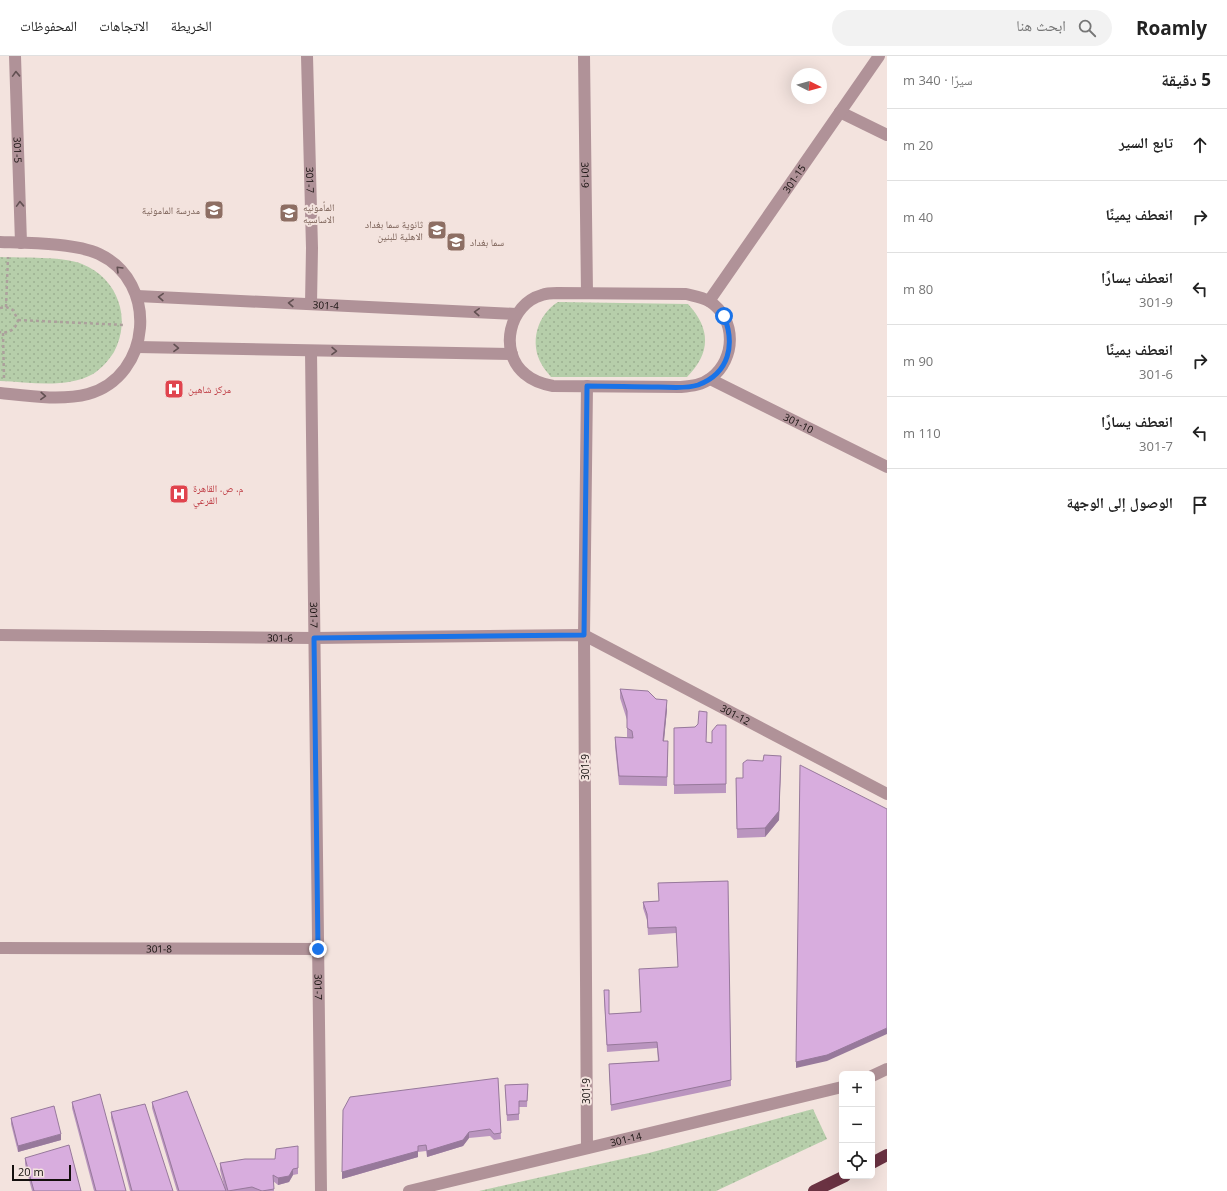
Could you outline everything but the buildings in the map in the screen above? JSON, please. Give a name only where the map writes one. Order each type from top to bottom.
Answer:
[{"type":"highway","points":[[875,1161],[887,1155]]},
{"type":"highway","points":[[814,1191],[839,1179]]},
{"type":"street","name":"301-5","points":[[15,56],[21,243]]},
{"type":"street","name":"301-7","points":[[307,56],[312,240],[311,304]]},
{"type":"street","name":"301-9","points":[[584,56],[587,293]]},
{"type":"street","name":"301-15","points":[[709,301],[879,56]]},
{"type":"street","points":[[840,112],[887,135]]},
{"type":"street","points":[[2,394],[66,397],[89,394],[110,383],[127,366],[137,347],[141,326],[137,296],[125,276],[110,261],[101,255],[83,248],[4,242]]},
{"type":"street","points":[[557,293],[686,294],[701,297],[709,301],[724,316],[729,330],[730,344],[728,357],[720,370],[710,379],[697,385],[681,387],[552,386],[537,382],[524,374],[514,361],[509,345],[510,329],[516,314],[527,302],[541,295],[557,293]]},
{"type":"street","name":"301-4","points":[[137,296],[516,314]]},
{"type":"street","points":[[137,347],[512,354]]},
{"type":"street","name":"301-7","points":[[311,350],[321,1191]]},
{"type":"street","name":"301-10","points":[[710,379],[887,467]]},
{"type":"street","name":"301-9","points":[[587,386],[584,635],[587,1148]]},
{"type":"street","name":"301-6","points":[[0,635],[314,638],[584,635]]},
{"type":"street","name":"301-12","points":[[584,635],[887,794]]},
{"type":"street","name":"301-8","points":[[0,948],[318,949]]},
{"type":"street","points":[[875,1075],[887,1069]]},
{"type":"street","name":"301-14","points":[[409,1191],[839,1088]]},
{"type":"path","points":[[4,242],[6,307]]},
{"type":"path","points":[[0,308],[6,307],[16,313],[18,320],[13,330],[2,332],[2,394]]},
{"type":"path","points":[[18,320],[141,326]]},
{"type":"green space","points":[[0,257],[42,258],[74,261],[94,270],[105,279],[113,289],[118,301],[122,326],[114,352],[99,370],[82,379],[71,382],[48,384],[0,381]]},
{"type":"green space","points":[[558,302],[688,304],[696,313],[704,332],[704,350],[701,359],[687,377],[551,377],[538,357],[536,339],[540,322],[545,314]]},
{"type":"green space","points":[[813,1109],[827,1139],[716,1191],[479,1191],[649,1153]]},
{"type":"place","name":"مدرسة المامونية","points":[[214,210]]},
{"type":"place","name":"المأمونيه الاساسيه","points":[[289,213]]},
{"type":"place","name":"ثانوية سما بغداد الاهلية للبنين","points":[[437,230]]},
{"type":"place","name":"سما بغداد","points":[[456,242]]},
{"type":"place","name":"مركز شاهين","points":[[174,389]]},
{"type":"place","name":"م. ص. القاهرة الفرعي","points":[[179,494]]},
{"type":"route","points":[[318,949],[314,638],[584,635],[587,386],[681,387],[697,385],[710,379],[720,370],[728,357],[730,344],[729,330],[724,316]]}]
